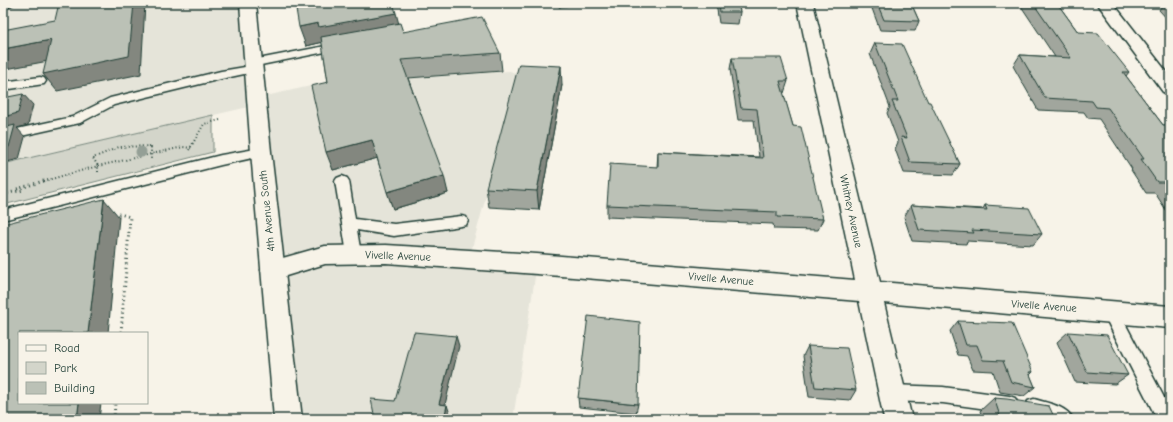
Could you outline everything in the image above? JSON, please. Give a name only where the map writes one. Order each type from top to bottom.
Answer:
[{"type":"street","name":"4th Avenue South","points":[[248,3],[261,152],[288,419]]},
{"type":"street","name":"Whitney Avenue","points":[[805,3],[898,419]]},
{"type":"street","points":[[1105,3],[1170,88]]},
{"type":"street","name":"Vivelle Avenue","points":[[273,270],[326,255],[386,254],[537,264],[1170,317]]},
{"type":"lane","points":[[3,7],[10,3]]},
{"type":"lane","points":[[3,136],[76,120],[110,102],[253,66],[351,44]]},
{"type":"lane","points":[[3,86],[40,81]]},
{"type":"lane","points":[[3,215],[221,160],[261,152]]},
{"type":"lane","points":[[342,180],[354,254]]},
{"type":"lane","points":[[348,223],[394,230],[462,221]]},
{"type":"lane","points":[[1110,311],[1166,419]]},
{"type":"lane","points":[[892,393],[943,395],[1035,408],[1053,413],[1064,419]]},
{"type":"path","points":[[11,192],[98,166],[183,147],[190,148],[204,124],[220,120]]},
{"type":"path","points":[[98,172],[98,166],[93,158],[120,147],[151,146],[151,162]]},
{"type":"path","points":[[113,216],[120,214],[130,217],[121,332]]},
{"type":"path","points":[[114,419],[115,404]]},
{"type":"shaded area","points":[[3,3],[248,3],[257,98],[315,85],[510,71],[519,75],[469,259],[537,264],[513,419],[288,419],[257,105],[3,164]]},
{"type":"green space","points":[[213,115],[213,152],[3,205],[3,164]]},
{"type":"building","points":[[59,3],[134,3],[129,56],[43,74],[51,40],[3,49],[3,30],[55,20]]},
{"type":"building","points":[[295,3],[393,3],[396,13],[319,27],[318,23],[299,27]]},
{"type":"building","points":[[719,3],[738,3],[740,12],[720,12]]},
{"type":"building","points":[[877,3],[911,3],[919,21],[884,20]]},
{"type":"building","points":[[1033,3],[1057,3],[1078,32],[1098,33],[1129,72],[1123,72],[1163,125],[1170,125],[1170,188],[1165,182],[1157,182],[1141,159],[1144,159],[1108,108],[1096,107],[1092,101],[1045,98],[1020,55],[1071,58]]},
{"type":"building","points":[[482,17],[500,53],[401,60],[444,176],[387,192],[372,140],[326,152],[311,86],[328,82],[321,37],[400,23],[403,32]]},
{"type":"building","points":[[875,43],[902,44],[928,102],[930,102],[960,164],[910,162],[901,137],[907,138],[892,101],[898,101]]},
{"type":"building","points":[[732,58],[781,58],[788,81],[780,81],[793,126],[801,127],[823,219],[777,217],[777,212],[607,205],[610,164],[658,167],[658,152],[763,158],[757,109],[741,108]]},
{"type":"building","points":[[519,64],[561,66],[537,191],[486,188]]},
{"type":"building","points":[[23,94],[18,113],[3,117],[3,98]]},
{"type":"building","points":[[15,125],[9,147],[3,149],[3,128]]},
{"type":"building","points":[[104,199],[88,332],[18,332],[18,404],[79,404],[77,419],[3,419],[3,224]]},
{"type":"building","points":[[911,205],[987,210],[985,205],[1029,208],[1042,234],[972,230],[974,233],[919,230]]},
{"type":"building","points":[[588,316],[640,322],[638,404],[578,398]]},
{"type":"building","points":[[958,321],[1012,323],[1033,372],[1029,372],[1035,387],[1011,382],[1003,361],[983,360],[977,345],[966,345]]},
{"type":"building","points":[[414,332],[456,336],[439,404],[447,405],[444,419],[375,419],[371,399],[395,401]]},
{"type":"building","points":[[1068,332],[1107,335],[1128,375],[1087,372]]},
{"type":"building","points":[[808,346],[847,348],[856,390],[815,387]]},
{"type":"building","points":[[994,398],[1049,406],[1055,419],[1001,419]]}]
